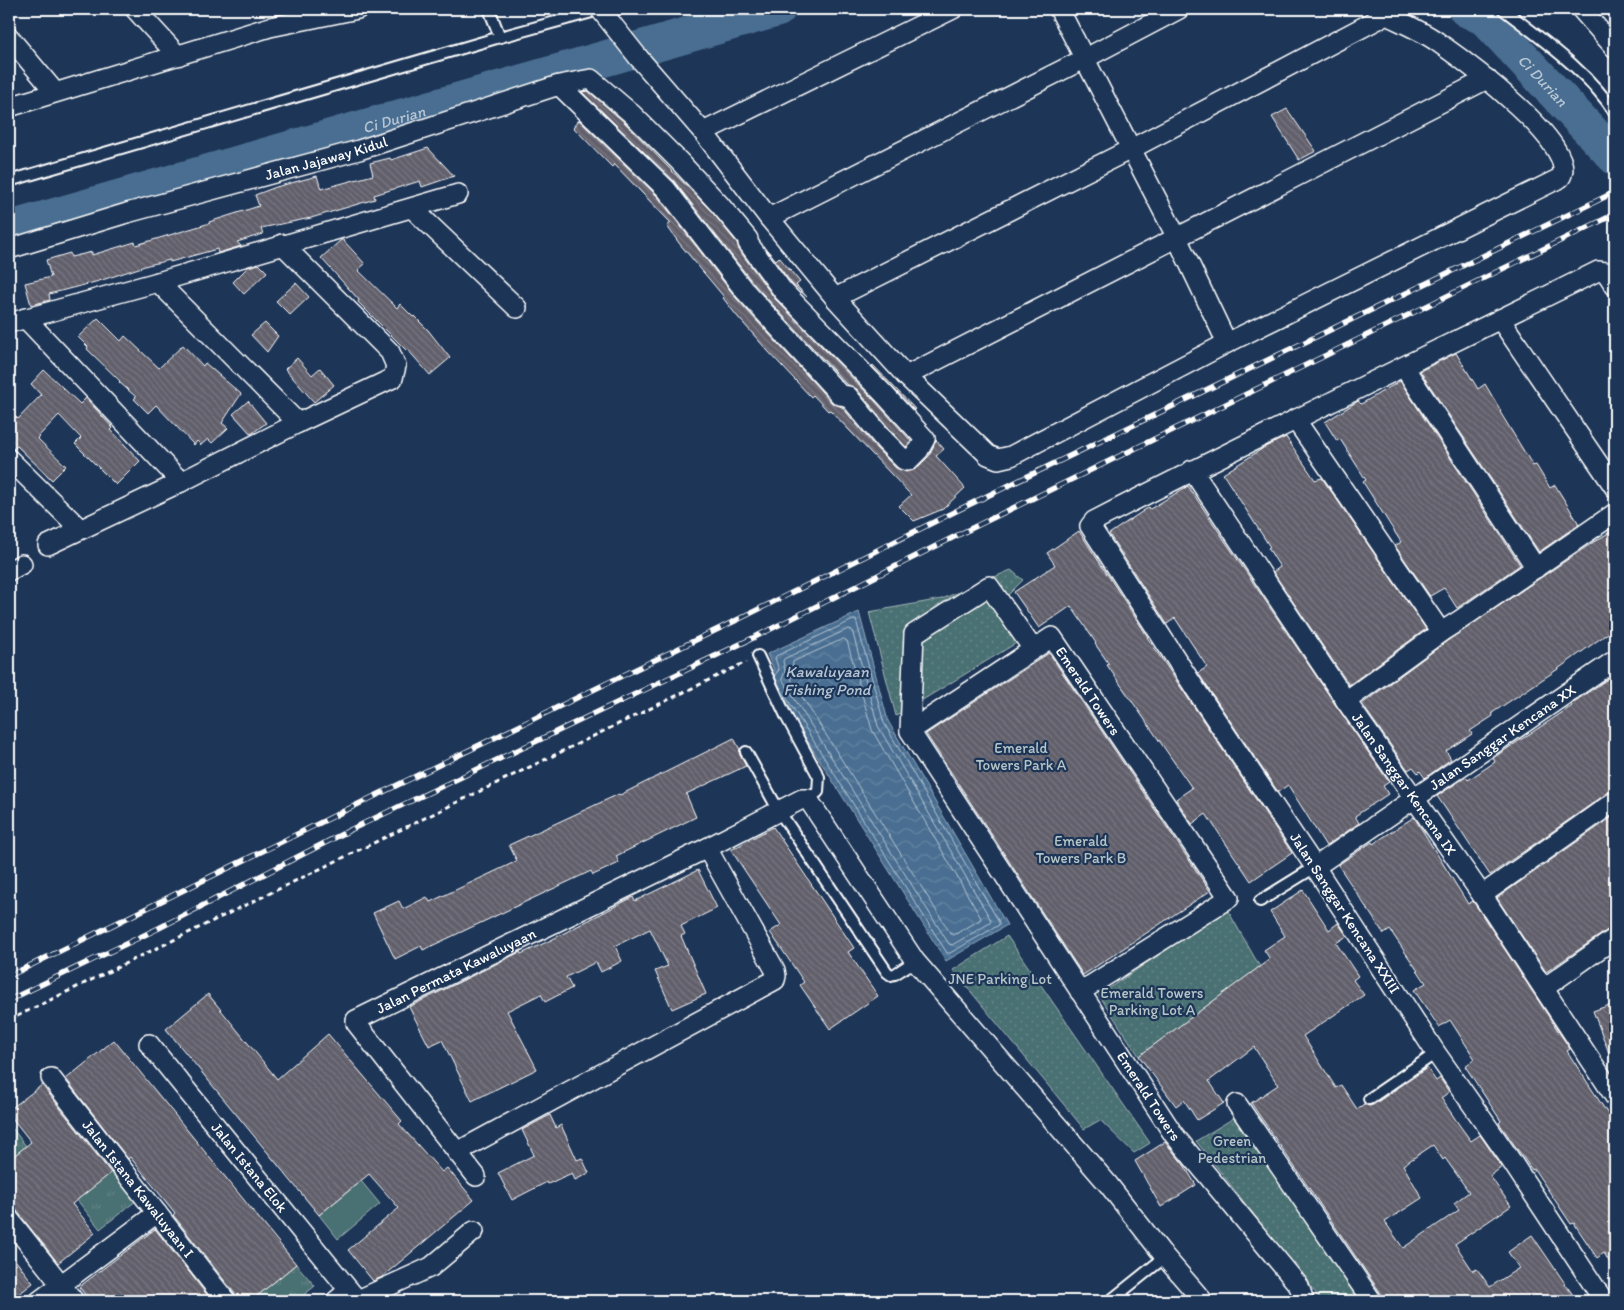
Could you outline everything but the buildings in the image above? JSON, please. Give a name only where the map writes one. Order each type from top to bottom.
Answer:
[{"type":"street","points":[[135,9],[178,56]]},
{"type":"street","points":[[270,27],[286,9]]},
{"type":"street","points":[[9,107],[270,27],[358,9]]},
{"type":"street","points":[[601,9],[638,57],[703,132],[769,218],[835,298],[906,376],[988,455],[998,459],[1010,456],[1227,342],[1560,178],[1564,173],[1564,165],[1552,142],[1530,116],[1487,79],[1438,42],[1381,12],[1131,149],[835,298]]},
{"type":"street","points":[[703,132],[953,9]]},
{"type":"street","points":[[1059,9],[1086,58],[1177,238],[1227,342]]},
{"type":"street","points":[[769,218],[1179,9]]},
{"type":"street","points":[[1581,9],[1615,48]]},
{"type":"street","points":[[9,38],[54,92]]},
{"type":"street","name":"Jalan Jajaway Kidul","points":[[9,248],[127,213],[359,150],[559,85],[591,79],[632,114],[720,205],[748,239],[748,243],[783,291],[889,399],[925,439],[919,450],[908,461],[904,460],[885,441],[848,396],[840,395],[770,320],[718,258],[666,189],[559,85]]},
{"type":"street","points":[[906,376],[1487,79]]},
{"type":"street","points":[[17,321],[158,282],[282,244],[458,194]]},
{"type":"street","points":[[412,208],[517,308]]},
{"type":"street","points":[[48,545],[393,378],[396,366],[390,352],[282,244]]},
{"type":"street","points":[[1192,470],[1598,271],[1606,272],[1615,286]]},
{"type":"street","points":[[158,282],[298,423]]},
{"type":"street","points":[[1500,319],[1615,488]]},
{"type":"street","points":[[17,321],[181,482]]},
{"type":"street","points":[[1404,367],[1536,568]]},
{"type":"street","points":[[1295,419],[1441,632]]},
{"type":"street","points":[[9,459],[80,529]]},
{"type":"street","name":"Jalan Sanggar Kencana XXIII","points":[[1192,470],[1091,523],[1090,528],[1436,1053],[1511,1161],[1604,1301]]},
{"type":"street","name":"Jalan Sanggar Kencana IX","points":[[1192,470],[1346,701],[1482,895],[1544,988],[1610,1077],[1615,1097]]},
{"type":"street","points":[[1346,701],[1441,632],[1615,513]]},
{"type":"street","points":[[910,731],[914,634],[989,586],[1033,649]]},
{"type":"street","name":"Emerald Towers","points":[[1080,992],[1229,898],[1052,637],[910,731],[1080,992],[1174,1135],[1302,1294],[1312,1293],[1319,1301]]},
{"type":"street","name":"Jalan Sanggar Kencana XX","points":[[1315,867],[1615,660]]},
{"type":"street","name":"Jalan Permata Kawaluyaan","points":[[476,1176],[356,1024],[356,1020],[802,799],[808,799]]},
{"type":"street","points":[[808,799],[915,961],[1108,1184],[1165,1257],[1203,1301]]},
{"type":"street","points":[[1482,895],[1615,801]]},
{"type":"street","points":[[457,1152],[775,980],[775,970],[706,848]]},
{"type":"street","points":[[1544,988],[1615,938]]},
{"type":"street","name":"Jalan Istana Elok","points":[[149,1044],[343,1296],[358,1300],[431,1267],[474,1230]]},
{"type":"street","name":"Jalan Istana Kawaluyaan I","points":[[51,1078],[226,1301]]},
{"type":"street","points":[[1237,1104],[1372,1301]]},
{"type":"street","points":[[39,1301],[157,1213]]},
{"type":"street","points":[[9,1219],[74,1301]]},
{"type":"lane","points":[[489,9],[500,36]]},
{"type":"lane","points":[[9,181],[500,36],[601,9]]},
{"type":"lane","points":[[1503,9],[1565,59],[1591,83],[1615,113]]},
{"type":"lane","points":[[758,656],[786,716],[819,777],[818,792],[808,799]]},
{"type":"lane","points":[[746,752],[780,810],[887,972],[891,975],[895,974],[915,961]]},
{"type":"lane","points":[[1260,901],[1315,867]]},
{"type":"lane","points":[[1369,1099],[1436,1053]]},
{"type":"lane","points":[[1110,1301],[1124,1297],[1165,1257]]},
{"type":"path","points":[[9,1020],[758,656]]},
{"type":"green space","points":[[1011,570],[1023,580],[998,605],[1023,639],[896,716],[869,612],[942,599]]},
{"type":"green space","name":"Emerald Towers Parking Lot A","points":[[1227,909],[1260,967],[1139,1056],[1099,995]]},
{"type":"green space","name":"JNE Parking Lot","points":[[1007,936],[1150,1143],[1134,1153],[1100,1120],[1084,1129],[953,970]]},
{"type":"green space","name":"Green Pedestrian","points":[[1237,1116],[1363,1301],[1322,1301],[1196,1141]]},
{"type":"green space","points":[[9,1124],[26,1146],[9,1160]]},
{"type":"green space","points":[[114,1170],[137,1200],[100,1229],[77,1200]]},
{"type":"green space","points":[[361,1181],[380,1204],[338,1239],[319,1215]]},
{"type":"green space","points":[[296,1264],[315,1286],[296,1301],[251,1301]]},
{"type":"water","name":"Kawaluyaan Fishing Pond","points":[[859,612],[888,721],[1007,925],[946,961],[766,675],[774,670],[767,654]]},
{"type":"waterway","name":"Ci Durian","points":[[9,229],[778,9]]},
{"type":"waterway","name":"Ci Durian","points":[[1466,9],[1485,18],[1615,157]]},
{"type":"railway","points":[[9,976],[956,511],[1615,192]]},
{"type":"railway","points":[[9,1000],[159,928],[350,830],[753,638],[966,531],[1615,214]]},
{"type":"park label","name":"Emerald Towers Park A","points":[[1021,756]]},
{"type":"park label","name":"Emerald Towers Park B","points":[[1081,850]]}]
